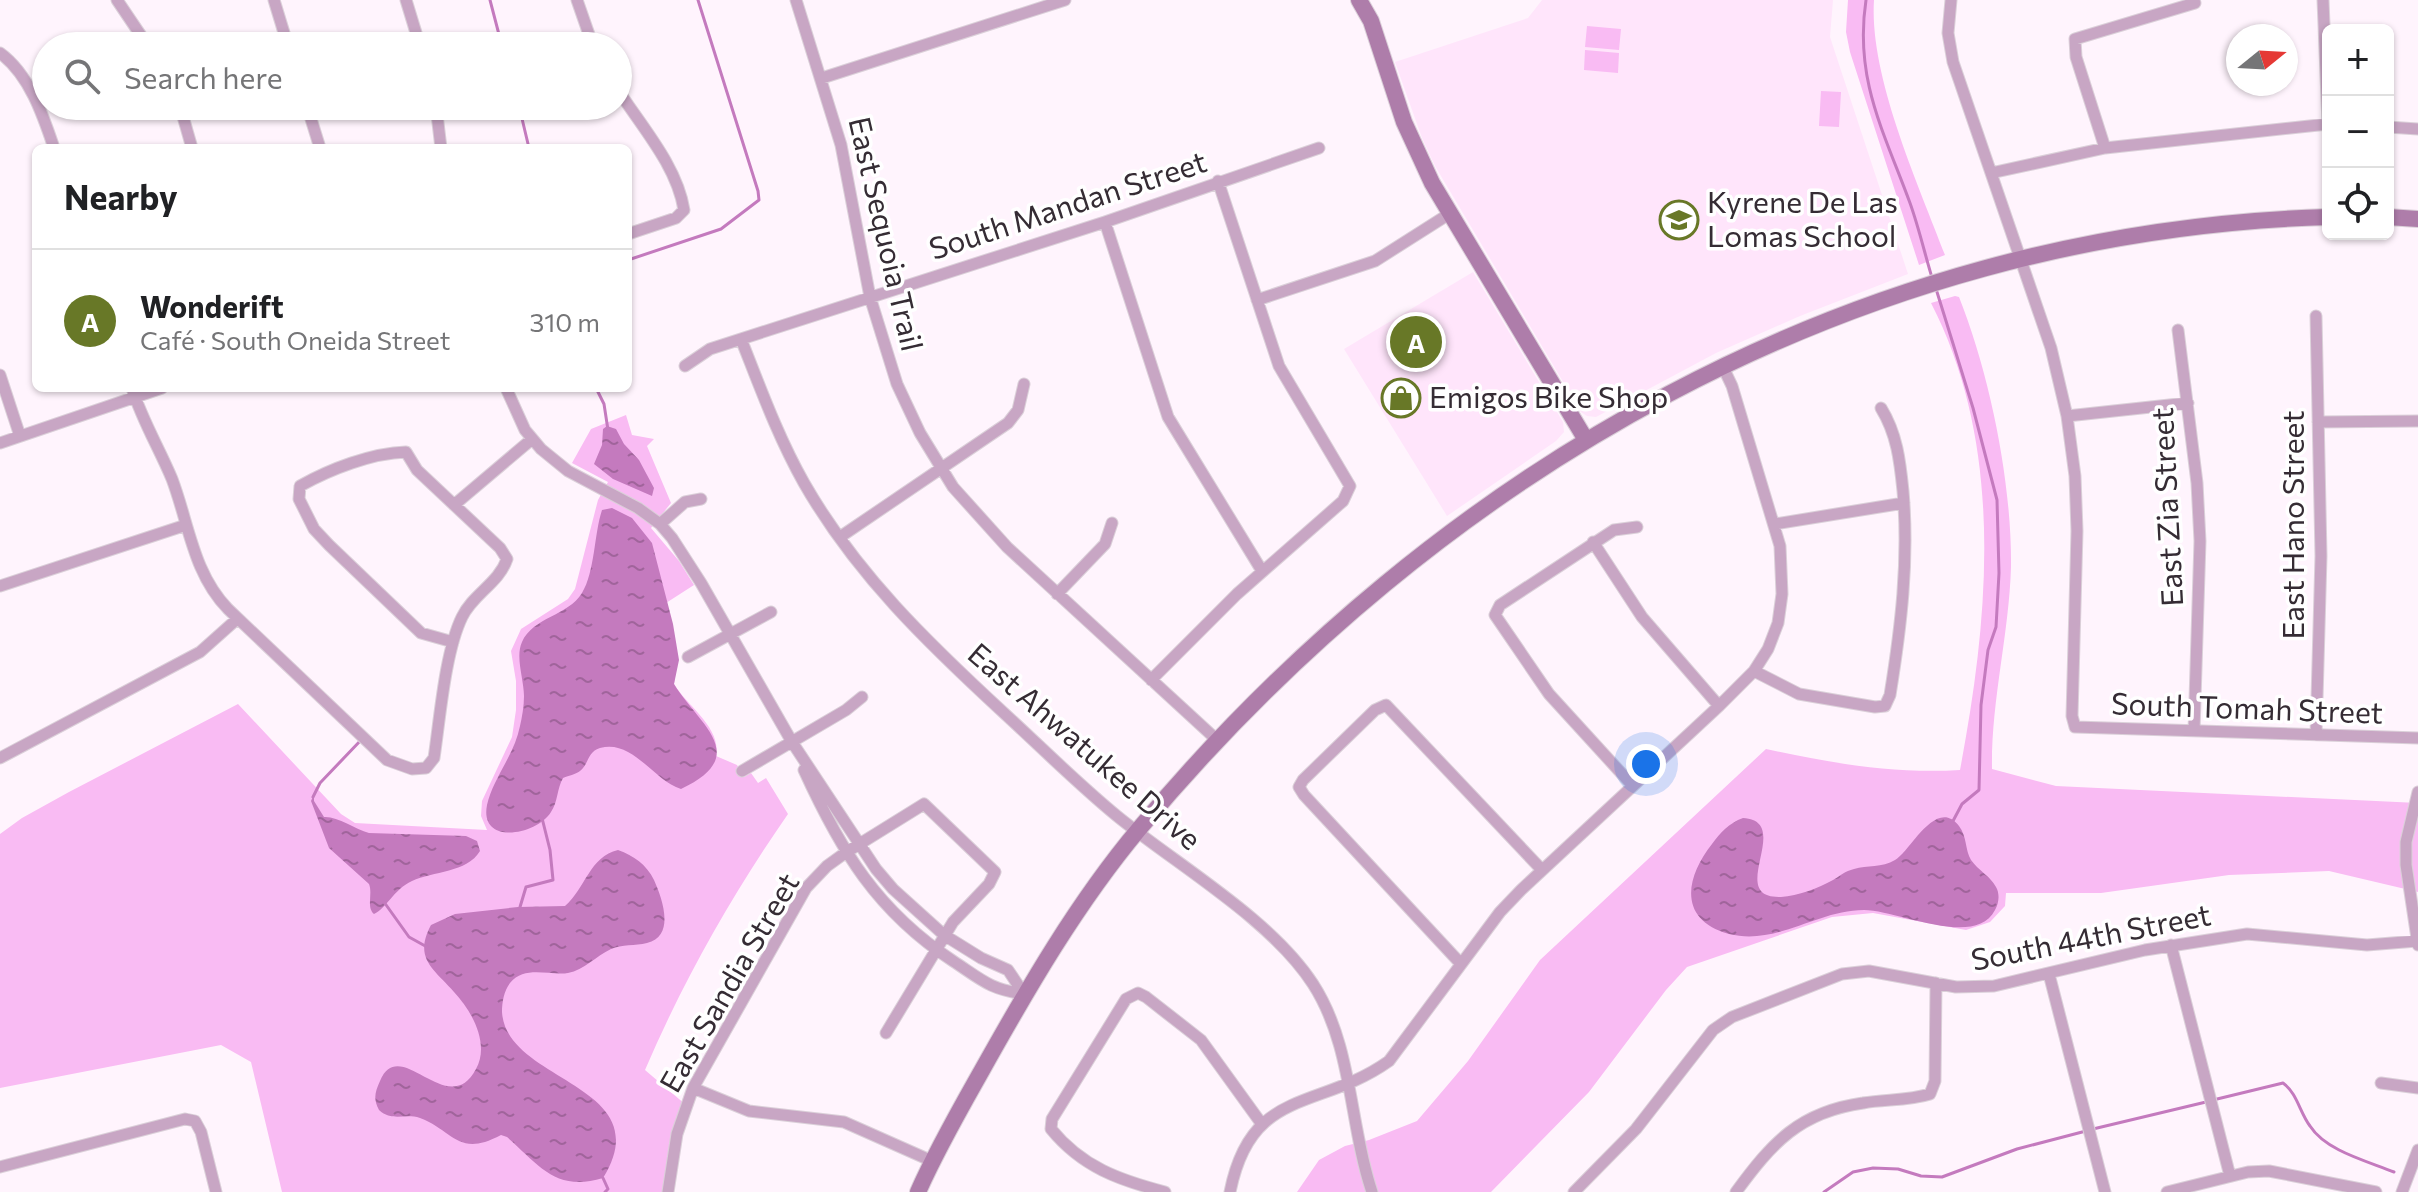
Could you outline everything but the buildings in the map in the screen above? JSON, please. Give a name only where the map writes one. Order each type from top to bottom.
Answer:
[{"type":"main road","points":[[1359,0],[1371,21],[1415,149],[1449,214],[1586,440]]},
{"type":"main road","points":[[1371,0],[1371,21]]},
{"type":"main road","points":[[918,1192],[1024,994],[1137,831],[1217,740],[1288,668],[1396,573],[1492,501],[1586,440],[1723,367],[1809,329],[1916,289],[2021,258],[2125,235],[2219,223],[2322,217]]},
{"type":"main road","points":[[2394,217],[2418,219]]},
{"type":"street","points":[[274,0],[284,32]]},
{"type":"street","points":[[406,0],[416,32]]},
{"type":"street","points":[[577,0],[588,32]]},
{"type":"street","name":"East Sequoia Trail","points":[[796,0],[822,78],[853,198],[870,297],[904,401],[941,468],[988,527],[1217,740]]},
{"type":"street","points":[[822,78],[1065,0]]},
{"type":"street","points":[[1951,0],[1948,33],[1953,62],[2051,348],[2067,416],[2188,403]]},
{"type":"street","points":[[2323,0],[2327,96]]},
{"type":"street","points":[[119,1],[139,32]]},
{"type":"street","points":[[2105,148],[2076,57],[2075,39],[2195,3]]},
{"type":"street","points":[[0,53],[13,64],[32,92]]},
{"type":"street","points":[[632,111],[668,166],[684,210],[676,218],[632,233]]},
{"type":"street","points":[[43,120],[52,144]]},
{"type":"street","points":[[184,120],[191,144]]},
{"type":"street","points":[[311,120],[319,144]]},
{"type":"street","points":[[438,120],[441,144]]},
{"type":"street","points":[[1991,173],[2105,148],[2322,125]]},
{"type":"street","points":[[2394,127],[2418,129]]},
{"type":"street","name":"South Mandan Street","points":[[685,366],[710,349],[1105,222],[1319,148]]},
{"type":"street","points":[[1151,680],[1262,571],[1343,501],[1350,486],[1279,366],[1218,181]]},
{"type":"street","points":[[1257,300],[1375,261],[1449,214]]},
{"type":"street","points":[[1105,222],[1168,417],[1262,571]]},
{"type":"street","name":"East Hano Street","points":[[2316,316],[2321,556],[2316,735]]},
{"type":"street","name":"East Zia Street","points":[[2178,330],[2197,483],[2200,541],[2194,731]]},
{"type":"street","name":"East Ahwatukee Drive","points":[[741,339],[776,427],[804,483],[882,594],[929,644],[1069,773],[1137,831],[1274,938],[1313,983],[1328,1010],[1340,1043],[1364,1168],[1372,1192]]},
{"type":"street","points":[[1230,1192],[1240,1152],[1261,1123],[1296,1102],[1368,1076],[1389,1061],[1500,912],[1719,706],[1754,671],[1768,649],[1778,623],[1783,566],[1775,524],[1732,386],[1723,367]]},
{"type":"street","points":[[0,375],[20,436]]},
{"type":"street","points":[[840,537],[1008,423],[1018,410],[1024,384]]},
{"type":"street","points":[[0,443],[134,392],[144,423],[172,479],[203,576],[220,601],[379,755],[404,767],[426,768],[434,758],[453,642],[471,600],[503,572],[507,559],[500,548],[417,470],[406,452],[388,453],[315,477],[300,486],[299,499],[314,529],[421,633],[453,642]]},
{"type":"street","points":[[508,392],[525,430],[553,459],[626,500],[656,521],[701,583],[792,742],[859,844],[893,889],[939,942],[996,990],[1024,994]]},
{"type":"street","points":[[1754,671],[1799,694],[1885,706],[1890,695],[1907,563],[1900,459],[1892,426],[1881,408]]},
{"type":"street","name":"South Tomah Street","points":[[2067,416],[2075,476],[2077,531],[2072,716],[2075,727],[2418,738]]},
{"type":"street","points":[[2318,422],[2418,421]]},
{"type":"street","points":[[454,505],[532,439]]},
{"type":"street","points":[[656,521],[685,502],[701,499]]},
{"type":"street","points":[[1775,524],[1904,503]]},
{"type":"street","points":[[1057,594],[1105,544],[1112,523]]},
{"type":"street","points":[[0,586],[186,525]]},
{"type":"street","points":[[1633,786],[1549,694],[1495,615],[1500,605],[1593,542],[1614,530],[1637,527]]},
{"type":"street","points":[[1593,542],[1642,617],[1719,706]]},
{"type":"street","points":[[688,657],[771,612]]},
{"type":"street","points":[[0,758],[200,652],[237,619]]},
{"type":"street","points":[[742,771],[846,710],[862,697]]},
{"type":"street","points":[[1461,964],[1299,787],[1303,780],[1375,710],[1386,705],[1542,870]]},
{"type":"street","points":[[792,742],[845,853],[904,925],[1008,970],[1024,994]]},
{"type":"street","points":[[2418,792],[2406,842],[2406,865],[2418,943]]},
{"type":"street","name":"East Sandia Street","points":[[668,1192],[677,1134],[693,1088],[806,888],[845,853],[924,804],[995,872],[989,884],[953,922],[939,942]]},
{"type":"street","name":"South 44th Street","points":[[1574,1192],[1636,1129],[1713,1030],[1732,1017],[1842,974],[1869,971],[1972,988],[1994,986],[2171,945],[2247,934],[2367,945],[2418,943]]},
{"type":"street","points":[[886,1033],[939,942]]},
{"type":"street","points":[[2171,945],[2230,1176]]},
{"type":"street","points":[[2049,974],[2105,1192]]},
{"type":"street","points":[[1736,1192],[1765,1153],[1784,1135],[1810,1119],[1834,1108],[1930,1094],[1935,1081],[1936,983]]},
{"type":"street","points":[[1165,1192],[1104,1173],[1083,1159],[1051,1129],[1052,1119],[1126,999],[1138,993],[1146,997],[1201,1040],[1261,1123]]},
{"type":"street","points":[[2381,1083],[2418,1088]]},
{"type":"street","points":[[693,1088],[749,1111],[844,1122],[932,1161]]},
{"type":"street","points":[[0,1167],[185,1119],[195,1121],[201,1132],[216,1192]]},
{"type":"street","points":[[2402,1192],[2418,1150]]},
{"type":"street","points":[[2167,1192],[2230,1176],[2269,1171],[2376,1192]]},
{"type":"shaded area","name":"Kyrene De Las Lomas School","points":[[1542,0],[1833,0],[1830,37],[1908,274],[1716,353],[1596,417],[1581,412],[1435,166],[1395,62],[1528,18]]},
{"type":"shaded area","points":[[1848,0],[1874,0],[1879,62],[1887,95],[1909,163],[1945,255],[1919,265],[1850,52],[1846,32]]},
{"type":"shaded area","points":[[1587,26],[1621,29],[1619,50],[1585,47]]},
{"type":"shaded area","points":[[1585,50],[1619,53],[1618,73],[1584,70]]},
{"type":"shaded area","points":[[1821,91],[1841,92],[1839,127],[1819,126]]},
{"type":"shaded area","points":[[1473,272],[1563,422],[1564,432],[1556,441],[1447,516],[1344,349]]},
{"type":"shaded area","points":[[1959,297],[1980,360],[1997,430],[2008,500],[2010,592],[1994,718],[1992,769],[2056,786],[2418,803],[2418,892],[2329,871],[2229,875],[2101,893],[2006,893],[2005,906],[1990,922],[1966,930],[1873,913],[1832,917],[1687,967],[1589,1092],[1491,1192],[1297,1192],[1319,1160],[1345,1146],[1417,1121],[1468,1061],[1540,960],[1766,749],[1862,766],[1960,770],[1978,653],[1984,533],[1980,474],[1971,415],[1955,358],[1931,303]]},
{"type":"shaded area","points":[[626,415],[632,435],[654,439],[647,446],[671,503],[651,528],[679,561],[694,585],[666,603],[675,643],[674,684],[709,727],[714,736],[716,756],[737,765],[744,777],[751,773],[758,783],[766,778],[788,814],[710,938],[645,1070],[686,1105],[668,1192],[282,1192],[251,1062],[221,1045],[0,1088],[0,834],[69,792],[238,704],[341,814],[355,823],[487,830],[481,816],[482,801],[512,737],[516,710],[516,681],[511,651],[521,629],[568,599],[575,589],[598,500],[608,482],[572,463],[591,429]]},
{"type":"water","points":[[607,426],[616,429],[624,444],[639,460],[654,488],[652,496],[613,479],[594,464],[602,445],[603,429]]},
{"type":"water","points":[[612,508],[632,518],[652,543],[679,660],[674,684],[714,739],[717,751],[714,764],[681,789],[623,749],[600,748],[593,752],[580,771],[563,778],[553,808],[544,820],[522,831],[500,831],[492,827],[487,818],[487,805],[521,723],[524,696],[520,661],[522,642],[534,627],[568,607],[582,593],[589,575],[602,510]]},
{"type":"water","points":[[314,794],[314,801],[324,817],[369,833],[466,836],[477,841],[480,851],[467,864],[405,885],[374,914],[370,908],[369,884],[329,848],[311,801]]},
{"type":"water","points":[[1743,818],[1757,822],[1763,832],[1758,886],[1765,894],[1781,897],[1814,889],[1851,870],[1890,863],[1933,821],[1950,819],[1962,830],[1971,860],[1996,887],[1995,910],[1985,921],[1971,926],[1934,925],[1864,910],[1830,915],[1764,935],[1729,934],[1701,919],[1694,908],[1692,884],[1696,870],[1715,840]]},
{"type":"water","points":[[618,850],[639,861],[654,880],[664,916],[661,933],[647,943],[611,949],[568,973],[523,974],[508,986],[502,1008],[510,1036],[528,1055],[598,1103],[612,1122],[615,1147],[603,1178],[573,1182],[561,1179],[539,1166],[507,1137],[501,1135],[475,1144],[465,1143],[420,1118],[389,1116],[379,1110],[376,1092],[389,1069],[400,1066],[452,1086],[465,1083],[480,1059],[480,1039],[473,1018],[433,970],[425,955],[426,937],[431,925],[455,914],[518,907],[565,906],[594,866],[609,853]]},
{"type":"waterway","points":[[490,0],[498,32]]},
{"type":"waterway","points":[[632,259],[721,229],[759,200],[698,0]]},
{"type":"waterway","points":[[1866,0],[1863,28],[1868,80],[1881,128],[1913,212],[1933,281]]},
{"type":"waterway","points":[[522,120],[528,144]]},
{"type":"waterway","points":[[1937,292],[1973,408],[1997,500],[1999,573],[1996,627],[1988,650],[1981,705],[1979,790],[1962,804],[1953,821]]},
{"type":"waterway","points":[[598,392],[604,404],[608,430]]},
{"type":"waterway","points":[[313,797],[320,783],[362,739]]},
{"type":"waterway","points":[[520,907],[526,887],[553,880],[542,818]]},
{"type":"waterway","points":[[384,902],[409,937],[427,947]]},
{"type":"waterway","points":[[2213,1100],[2283,1083],[2292,1092],[2317,1135],[2336,1149],[2394,1172]]},
{"type":"waterway","points":[[2093,1129],[2206,1102]]},
{"type":"waterway","points":[[1824,1192],[1853,1172],[1873,1168],[1898,1169],[1921,1176],[1942,1177],[2017,1149],[2086,1131]]},
{"type":"waterway","points":[[603,1178],[608,1189],[605,1192]]},
{"type":"place","name":"Kyrene De Las Lomas School","points":[[1679,220]]},
{"type":"place","name":"Wonderift","points":[[1416,342]]},
{"type":"place","name":"Emigos Bike Shop","points":[[1401,398]]}]
